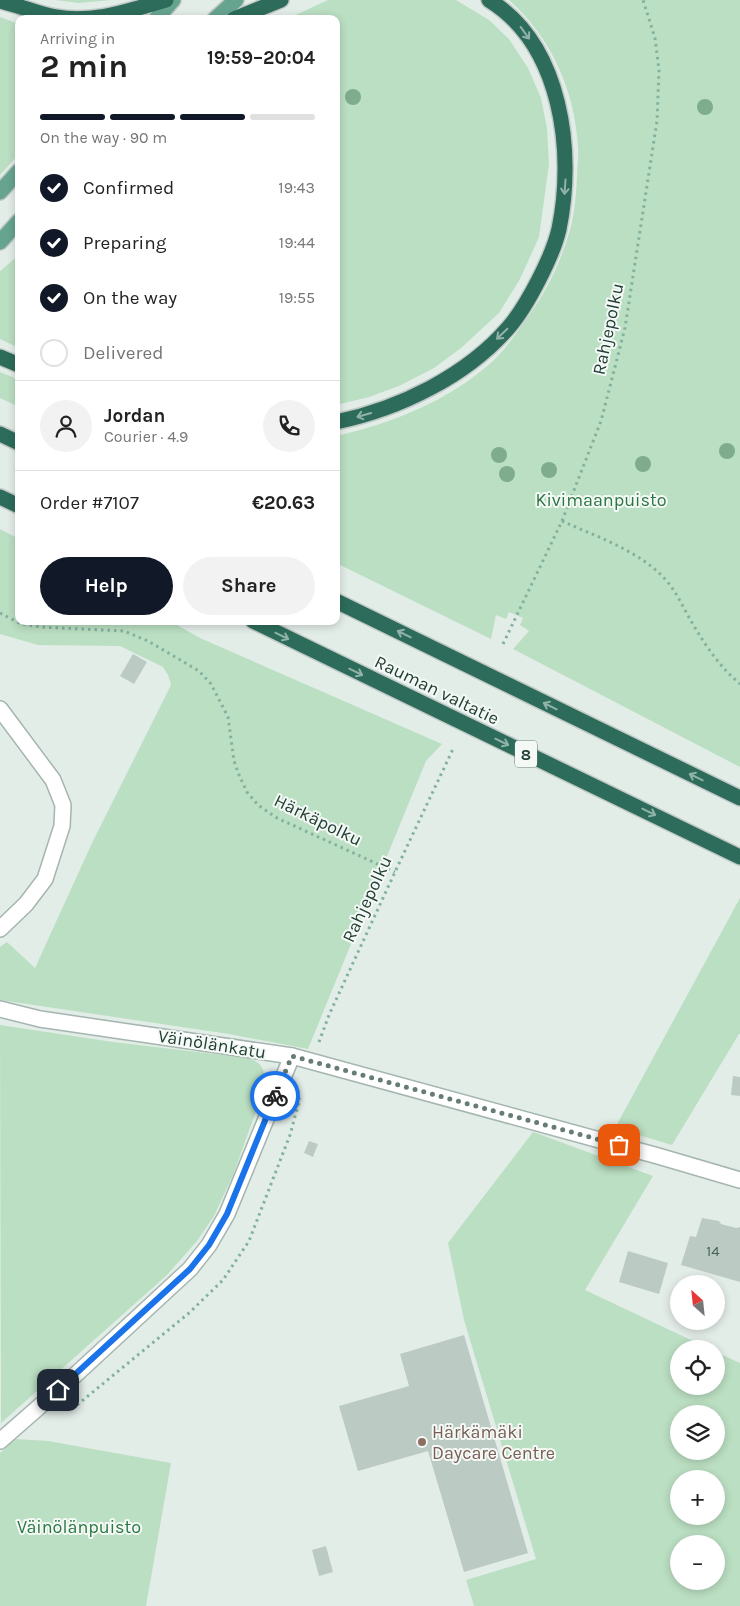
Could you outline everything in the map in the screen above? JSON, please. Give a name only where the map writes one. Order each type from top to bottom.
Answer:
[{"type":"highway","points":[[110,15],[166,0]]},
{"type":"highway","points":[[244,15],[281,0]]},
{"type":"highway","points":[[340,421],[380,410],[419,395],[461,369],[486,350],[510,326],[529,296],[546,265],[555,240],[564,198],[566,174],[560,113],[543,62],[531,41],[510,14],[489,0]]},
{"type":"highway","points":[[0,1],[49,15]]},
{"type":"highway","points":[[0,357],[15,363]]},
{"type":"highway","points":[[0,434],[15,441]]},
{"type":"highway","points":[[0,497],[15,504]]},
{"type":"highway","name":"Rauman valtatie","points":[[340,603],[740,798]]},
{"type":"highway","name":"Rauman valtatie","points":[[261,625],[740,857]]},
{"type":"main road","points":[[160,15],[174,0]]},
{"type":"main road","points":[[219,15],[236,0]]},
{"type":"main road","points":[[0,192],[15,175]]},
{"type":"main road","points":[[0,242],[15,225]]},
{"type":"street","points":[[0,709],[53,780],[64,805],[62,826],[44,879],[26,904],[0,930]]},
{"type":"street","name":"Väinölänkatu","points":[[0,1009],[40,1019],[292,1056],[740,1180]]},
{"type":"street","points":[[0,1441],[72,1378],[190,1269],[209,1245],[227,1214],[292,1056]]},
{"type":"path","name":"Rahjepolku","points":[[503,644],[562,521],[602,421],[625,328],[657,121],[659,70],[655,38],[643,0]]},
{"type":"path","points":[[562,521],[647,562],[666,580],[711,655],[740,684]]},
{"type":"path","name":"Härkäpolku","points":[[0,613],[15,621]]},
{"type":"path","name":"Härkäpolku","points":[[27,625],[124,631],[148,641],[199,671],[211,684],[228,717],[234,761],[238,775],[247,792],[258,805],[277,818],[395,872]]},
{"type":"path","name":"Rahjepolku","points":[[310,1062],[329,1015],[453,749]]},
{"type":"green space","points":[[55,0],[111,0],[79,3]]},
{"type":"green space","points":[[328,0],[456,0],[489,20],[509,39],[528,68],[541,98],[547,128],[549,164],[539,237],[520,279],[499,313],[461,348],[434,368],[399,386],[369,397],[340,404],[340,15],[296,15]]},
{"type":"green space","name":"Kivimaanpuisto","points":[[509,0],[740,0],[740,767],[513,649],[529,631],[520,625],[523,618],[509,612],[506,619],[496,615],[491,639],[340,565],[340,435],[419,409],[457,388],[492,362],[510,342],[540,299],[558,264],[567,239],[571,226],[576,189],[578,154],[576,126],[566,86],[558,66],[537,31]]},
{"type":"green space","points":[[0,17],[15,23],[15,158],[0,175]]},
{"type":"green space","points":[[15,258],[15,346],[0,339],[0,271]]},
{"type":"green space","points":[[0,372],[15,378],[15,405],[0,398]]},
{"type":"green space","points":[[0,529],[15,537],[15,625],[177,625],[200,638],[442,744],[426,761],[308,1049],[229,1034],[0,1000],[0,947],[7,942],[35,968],[92,843],[171,685],[163,667],[120,646],[38,645],[0,634]]},
{"type":"green space","points":[[740,898],[740,1034],[672,1145],[615,1128]]},
{"type":"green space","points":[[0,1025],[113,1042],[248,1058],[260,1064],[266,1084],[233,1175],[214,1216],[197,1241],[167,1275],[1,1423]]},
{"type":"green space","points":[[533,1132],[653,1176],[585,1290],[691,1340],[670,1340],[670,1395],[725,1395],[725,1356],[740,1363],[740,1606],[474,1606],[466,1580],[536,1559],[464,1320],[448,1243]]},
{"type":"green space","name":"Väinölänpuisto","points":[[15,1439],[48,1441],[171,1463],[146,1606],[0,1606],[0,1453]]},
{"type":"building","points":[[133,654],[147,662],[134,684],[120,676]]},
{"type":"building","points":[[733,1076],[740,1077],[740,1096],[731,1095]]},
{"type":"building","points":[[309,1141],[318,1144],[313,1157],[304,1153]]},
{"type":"building","points":[[702,1218],[719,1221],[721,1224],[736,1228],[740,1227],[740,1282],[725,1278],[725,1275],[716,1275],[681,1265],[690,1236],[696,1237]]},
{"type":"building","points":[[628,1251],[668,1263],[659,1294],[619,1282]]},
{"type":"building","points":[[464,1335],[528,1553],[464,1572],[428,1451],[358,1471],[339,1406],[409,1386],[400,1354]]},
{"type":"building","points":[[326,1546],[333,1572],[319,1576],[312,1550]]},
{"type":"way so far","points":[[275,1096],[292,1056],[619,1145]]},
{"type":"place","name":"Härkämäki Daycare Centre","points":[[422,1442]]},
{"type":"route","points":[[58,1390],[190,1269],[209,1245],[227,1214],[275,1096]]}]
